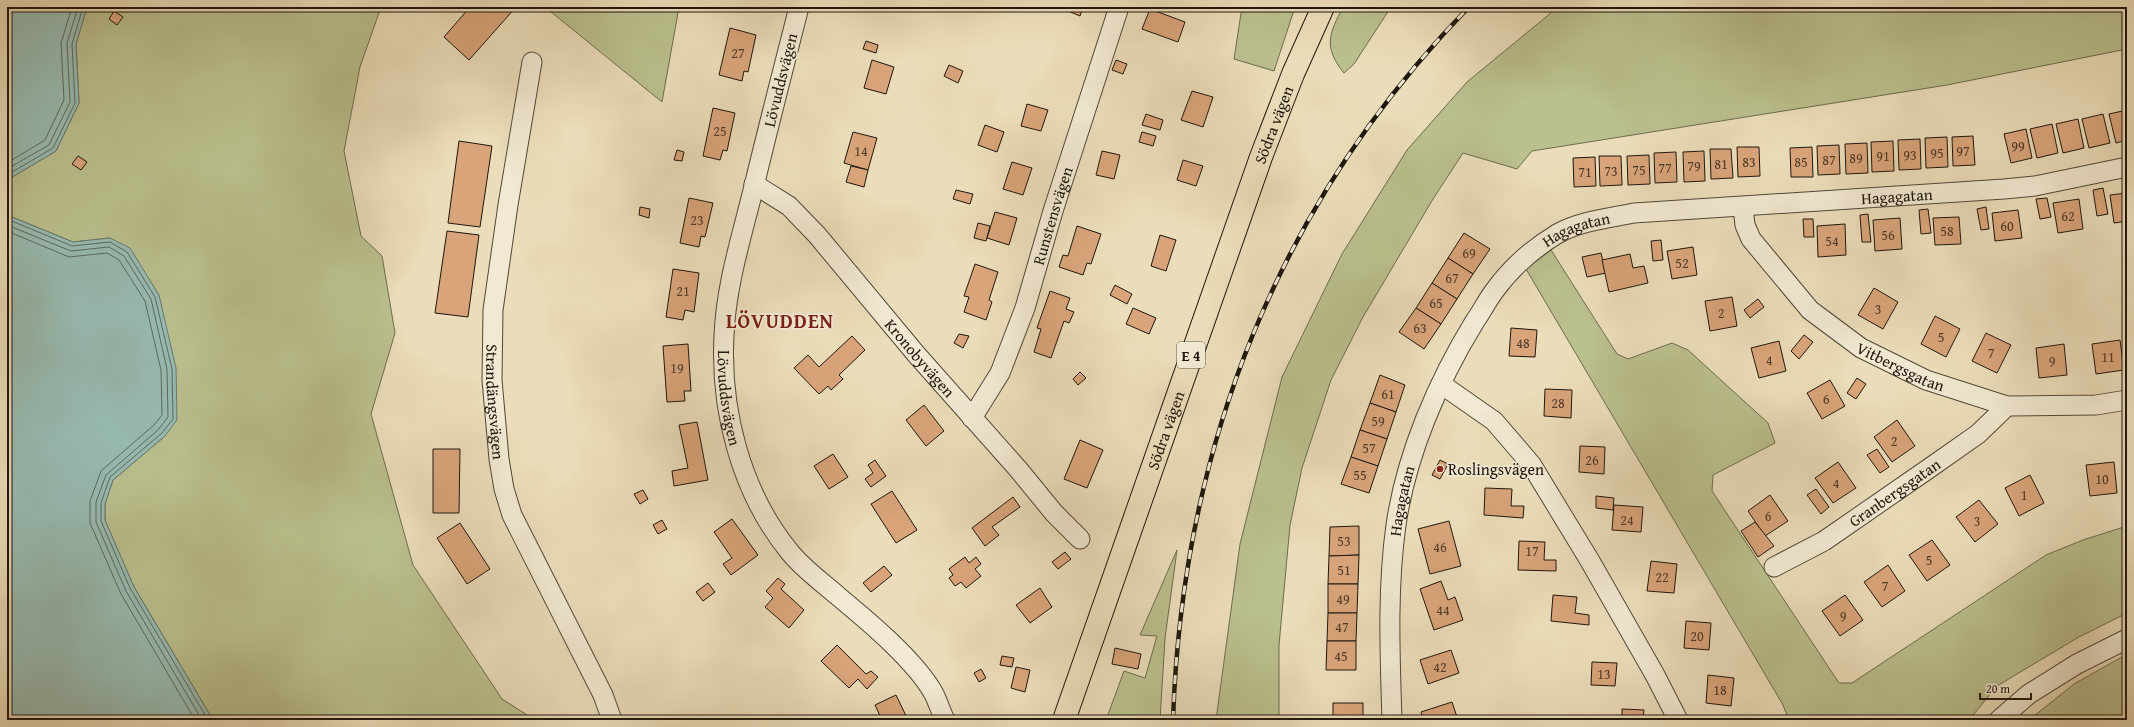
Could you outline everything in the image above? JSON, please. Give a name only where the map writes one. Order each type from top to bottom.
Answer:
[{"type":"highway","name":"Södra vägen","points":[[1064,720],[1254,177],[1293,74],[1324,7]]},
{"type":"street","name":"Lövuddsvägen","points":[[798,7],[736,254],[728,298],[724,336],[724,372],[727,403],[733,436],[742,467],[770,523],[789,551],[860,614],[915,668],[934,694],[945,720]]},
{"type":"street","name":"Runstensvägen","points":[[972,418],[1000,373],[1025,308],[1052,211],[1119,7]]},
{"type":"street","name":"Strandängsvägen","points":[[532,62],[508,205],[493,310],[492,380],[499,459],[504,489],[512,515],[603,695],[612,720]]},
{"type":"street","name":"Hagagatan","points":[[1392,720],[1391,575],[1396,524],[1412,459],[1441,384],[1463,342],[1495,290],[1535,249],[1558,233],[1591,221],[1634,213],[2004,189],[2035,186],[2127,167]]},
{"type":"street","name":"Kronobyvägen","points":[[754,184],[790,206],[817,235],[1054,513],[1080,539]]},
{"type":"street","name":"Vitbergsgatan","points":[[1743,206],[1745,225],[1750,239],[1810,310],[1861,348],[1919,377],[2007,406],[2082,405],[2127,400]]},
{"type":"street","points":[[1441,384],[1494,421],[1532,464],[1590,561],[1655,675],[1678,720]]},
{"type":"street","name":"Granbergsgatan","points":[[1774,567],[1824,541],[1978,434],[2007,406]]},
{"type":"street","points":[[1999,720],[2029,694],[2078,664],[2127,639]]},
{"type":"green space","points":[[87,7],[381,7],[360,67],[344,151],[361,236],[382,256],[395,333],[371,414],[413,565],[502,699],[535,720],[213,720],[134,587],[105,521],[105,504],[113,480],[165,436],[110,238],[73,242],[7,215],[7,180],[56,151],[79,103],[76,44]]},
{"type":"green space","points":[[545,7],[679,7],[662,102]]},
{"type":"green space","points":[[1242,7],[1295,7],[1274,71],[1234,59]]},
{"type":"green space","points":[[1343,7],[1391,7],[1354,64],[1344,73],[1333,56],[1330,40],[1334,25]]},
{"type":"green space","points":[[1558,7],[2127,7],[2127,49],[1947,85],[1532,151],[1517,169],[1463,153],[1433,199],[1363,317],[1331,380],[1302,468],[1290,525],[1279,645],[1279,720],[1216,720],[1240,544],[1282,377],[1342,254],[1407,150],[1467,82]]},
{"type":"green space","points":[[1551,250],[1617,354],[1628,359],[1672,343],[1688,350],[1768,423],[1775,443],[1713,475],[1712,491],[1839,683],[1852,683],[2046,555],[2083,540],[2127,526],[2127,613],[2079,637],[1997,686],[1969,720],[1789,720],[1783,705],[1526,269]]},
{"type":"green space","points":[[1177,550],[1165,638],[1160,720],[1106,720],[1124,671],[1145,678],[1157,636],[1140,635]]},
{"type":"green space","points":[[2127,654],[2127,720],[2029,720],[2074,684]]},
{"type":"water","points":[[7,7],[87,7],[76,44],[79,103],[56,151],[7,180]]},
{"type":"water","points":[[7,215],[73,242],[110,238],[130,248],[159,295],[176,368],[177,420],[165,436],[113,480],[105,504],[105,520],[134,587],[213,720],[7,720]]},
{"type":"building","points":[[470,7],[516,7],[469,60],[444,37]]},
{"type":"building","points":[[1059,7],[1083,7],[1080,16]]},
{"type":"building","points":[[1150,9],[1185,22],[1178,42],[1142,29]]},
{"type":"building","points":[[114,11],[123,17],[117,25],[109,19]]},
{"type":"building","points":[[730,28],[756,35],[748,72],[744,71],[742,81],[719,75]]},
{"type":"building","points":[[866,41],[878,45],[876,53],[863,49]]},
{"type":"building","points":[[872,60],[894,67],[886,94],[864,88]]},
{"type":"building","points":[[1116,60],[1127,64],[1123,74],[1112,70]]},
{"type":"building","points":[[949,65],[963,71],[958,83],[944,76]]},
{"type":"building","points":[[1192,91],[1213,97],[1203,127],[1181,120]]},
{"type":"building","points":[[1027,104],[1048,110],[1041,131],[1021,126]]},
{"type":"building","points":[[713,108],[735,113],[727,151],[723,150],[720,160],[703,156]]},
{"type":"building","points":[[2127,110],[2127,140],[2116,143],[2109,114]]},
{"type":"building","points":[[1146,114],[1163,120],[1160,130],[1142,125]]},
{"type":"building","points":[[2103,114],[2110,143],[2089,148],[2082,119]]},
{"type":"building","points":[[2078,119],[2084,148],[2063,153],[2056,124]]},
{"type":"building","points":[[2052,124],[2058,153],[2037,158],[2030,129]]},
{"type":"building","points":[[985,125],[1004,132],[997,152],[978,145]]},
{"type":"building","points":[[2026,129],[2032,158],[2011,163],[2004,134]]},
{"type":"building","points":[[853,132],[877,138],[868,170],[844,163]]},
{"type":"building","points":[[1142,132],[1156,136],[1153,146],[1139,142]]},
{"type":"building","points":[[1973,136],[1975,165],[1953,166],[1952,137]]},
{"type":"building","points":[[1947,137],[1948,167],[1926,168],[1925,138]]},
{"type":"building","points":[[1920,139],[1921,169],[1899,170],[1898,140]]},
{"type":"building","points":[[459,141],[492,146],[480,227],[448,223]]},
{"type":"building","points":[[1893,141],[1894,171],[1872,172],[1871,142]]},
{"type":"building","points":[[1867,143],[1868,173],[1846,174],[1845,144]]},
{"type":"building","points":[[1839,145],[1840,174],[1818,175],[1817,146]]},
{"type":"building","points":[[1737,147],[1759,147],[1760,176],[1738,177]]},
{"type":"building","points":[[1812,147],[1813,177],[1791,177],[1790,148]]},
{"type":"building","points":[[1710,149],[1731,149],[1733,178],[1711,179]]},
{"type":"building","points":[[677,150],[684,152],[682,161],[674,160]]},
{"type":"building","points":[[1102,151],[1120,155],[1114,179],[1096,175]]},
{"type":"building","points":[[1704,151],[1705,181],[1684,182],[1683,152]]},
{"type":"building","points":[[1676,152],[1677,182],[1655,183],[1654,153]]},
{"type":"building","points":[[1649,155],[1650,184],[1628,185],[1627,156]]},
{"type":"building","points":[[78,156],[87,162],[81,170],[72,164]]},
{"type":"building","points":[[1599,156],[1621,156],[1622,185],[1600,186]]},
{"type":"building","points":[[1595,157],[1596,186],[1574,187],[1573,158]]},
{"type":"building","points":[[1183,160],[1203,166],[1196,186],[1177,180]]},
{"type":"building","points":[[1012,162],[1032,168],[1023,195],[1003,189]]},
{"type":"building","points":[[851,166],[868,170],[864,187],[846,182]]},
{"type":"building","points":[[2103,188],[2108,214],[2097,216],[2093,190]]},
{"type":"building","points":[[956,190],[973,194],[970,204],[953,199]]},
{"type":"building","points":[[2127,193],[2127,221],[2114,223],[2110,195]]},
{"type":"building","points":[[689,198],[713,203],[705,237],[701,236],[699,247],[680,243]]},
{"type":"building","points":[[2047,198],[2051,217],[2040,219],[2036,199]]},
{"type":"building","points":[[2079,199],[2083,229],[2058,233],[2053,203]]},
{"type":"building","points":[[640,207],[650,209],[649,218],[639,215]]},
{"type":"building","points":[[1986,207],[1989,229],[1981,230],[1977,209]]},
{"type":"building","points":[[1928,209],[1931,233],[1921,234],[1919,210]]},
{"type":"building","points":[[2018,210],[2022,238],[1995,241],[1992,213]]},
{"type":"building","points":[[995,212],[1017,218],[1009,245],[987,238]]},
{"type":"building","points":[[1868,214],[1871,242],[1862,242],[1860,215]]},
{"type":"building","points":[[1959,217],[1961,244],[1935,245],[1933,218]]},
{"type":"building","points":[[1900,218],[1902,249],[1875,251],[1873,220]]},
{"type":"building","points":[[1803,219],[1813,219],[1814,237],[1804,237]]},
{"type":"building","points":[[978,223],[990,226],[986,241],[974,238]]},
{"type":"building","points":[[1845,224],[1846,255],[1818,257],[1817,226]]},
{"type":"building","points":[[1077,226],[1101,234],[1091,264],[1087,263],[1083,275],[1059,267],[1063,255],[1068,256]]},
{"type":"building","points":[[447,231],[479,235],[468,317],[435,313]]},
{"type":"building","points":[[1464,233],[1490,249],[1473,274],[1448,258]]},
{"type":"building","points":[[1160,235],[1176,240],[1166,271],[1151,266]]},
{"type":"building","points":[[1661,240],[1663,260],[1653,261],[1651,241]]},
{"type":"building","points":[[1693,247],[1697,275],[1672,279],[1667,251]]},
{"type":"building","points":[[1601,253],[1606,273],[1587,277],[1582,257]]},
{"type":"building","points":[[1630,254],[1633,268],[1644,266],[1648,283],[1609,292],[1602,260]]},
{"type":"building","points":[[1448,258],[1473,274],[1457,299],[1432,283]]},
{"type":"building","points":[[975,264],[998,272],[989,300],[992,302],[986,320],[964,312],[969,297],[964,296]]},
{"type":"building","points":[[673,269],[699,273],[694,312],[685,310],[683,320],[666,317]]},
{"type":"building","points":[[1432,283],[1457,299],[1441,324],[1416,308]]},
{"type":"building","points":[[1115,285],[1132,294],[1127,304],[1110,295]]},
{"type":"building","points":[[1874,288],[1898,302],[1883,329],[1858,315]]},
{"type":"building","points":[[1050,291],[1070,298],[1066,309],[1074,312],[1069,323],[1064,321],[1051,358],[1034,352],[1041,329],[1037,328]]},
{"type":"building","points":[[1732,297],[1737,326],[1710,331],[1705,301]]},
{"type":"building","points":[[1758,299],[1764,307],[1750,318],[1744,310]]},
{"type":"building","points":[[1133,308],[1156,318],[1149,334],[1126,324]]},
{"type":"building","points":[[1416,308],[1441,324],[1424,349],[1399,332]]},
{"type":"building","points":[[1935,316],[1960,329],[1946,357],[1921,344]]},
{"type":"building","points":[[1511,328],[1537,330],[1535,357],[1509,356]]},
{"type":"building","points":[[1986,333],[2011,345],[1997,373],[1972,361]]},
{"type":"building","points":[[959,334],[969,336],[963,348],[954,343]]},
{"type":"building","points":[[1804,335],[1813,342],[1799,359],[1791,351]]},
{"type":"building","points":[[852,336],[865,350],[839,375],[843,379],[831,390],[828,386],[819,394],[794,368],[808,355],[819,367]]},
{"type":"building","points":[[2120,340],[2124,370],[2096,374],[2092,344]]},
{"type":"building","points":[[1779,341],[1786,371],[1759,378],[1751,348]]},
{"type":"building","points":[[688,344],[691,391],[684,391],[685,401],[667,402],[663,346]]},
{"type":"building","points":[[2064,344],[2067,375],[2039,378],[2036,348]]},
{"type":"building","points":[[1080,372],[1086,378],[1078,385],[1073,379]]},
{"type":"building","points":[[1380,375],[1405,385],[1396,412],[1370,403]]},
{"type":"building","points":[[1857,378],[1866,384],[1856,399],[1847,393]]},
{"type":"building","points":[[1830,380],[1845,406],[1822,419],[1807,393]]},
{"type":"building","points":[[1545,389],[1572,390],[1571,418],[1544,416]]},
{"type":"building","points":[[1370,403],[1396,412],[1387,439],[1360,430]]},
{"type":"building","points":[[924,405],[944,431],[926,446],[906,420]]},
{"type":"building","points":[[1897,420],[1915,446],[1892,462],[1874,437]]},
{"type":"building","points":[[697,422],[708,480],[674,486],[672,471],[688,468],[679,425]]},
{"type":"building","points":[[1360,430],[1387,439],[1378,466],[1351,457]]},
{"type":"building","points":[[1080,440],[1103,450],[1087,488],[1064,479]]},
{"type":"building","points":[[1580,446],[1605,447],[1604,474],[1579,472]]},
{"type":"building","points":[[433,449],[460,449],[459,513],[433,513]]},
{"type":"building","points":[[1877,449],[1889,467],[1880,473],[1867,455]]},
{"type":"building","points":[[833,454],[848,477],[829,489],[814,466]]},
{"type":"building","points":[[1351,457],[1378,466],[1369,493],[1341,484]]},
{"type":"building","points":[[875,460],[886,476],[871,487],[865,479],[873,473],[868,465]]},
{"type":"building","name":"Roslingsvägen","points":[[1440,460],[1448,464],[1440,479],[1432,475]]},
{"type":"building","points":[[1838,462],[1856,488],[1833,503],[1815,478]]},
{"type":"building","points":[[2114,462],[2117,493],[2090,496],[2086,465]]},
{"type":"building","points":[[2030,475],[2044,503],[2019,516],[2005,488]]},
{"type":"building","points":[[1485,488],[1512,489],[1511,506],[1524,506],[1523,518],[1484,515]]},
{"type":"building","points":[[1816,489],[1829,507],[1821,514],[1807,495]]},
{"type":"building","points":[[643,490],[648,499],[640,504],[634,494]]},
{"type":"building","points":[[892,491],[917,530],[896,543],[871,504]]},
{"type":"building","points":[[1770,495],[1788,521],[1765,536],[1748,511]]},
{"type":"building","points":[[1596,496],[1614,498],[1613,510],[1596,508]]},
{"type":"building","points":[[1013,497],[1020,507],[992,527],[999,535],[985,546],[972,528]]},
{"type":"building","points":[[1979,500],[1998,524],[1975,542],[1956,517]]},
{"type":"building","points":[[1614,505],[1643,507],[1641,532],[1612,530]]},
{"type":"building","points":[[732,519],[758,555],[731,575],[723,564],[732,558],[714,532]]},
{"type":"building","points":[[662,520],[667,529],[658,534],[653,525]]},
{"type":"building","points":[[1449,521],[1461,566],[1430,574],[1418,529]]},
{"type":"building","points":[[1755,522],[1774,546],[1758,557],[1741,531]]},
{"type":"building","points":[[460,523],[490,569],[467,584],[437,538]]},
{"type":"building","points":[[1359,526],[1359,555],[1329,556],[1330,527]]},
{"type":"building","points":[[1932,540],[1950,565],[1927,581],[1909,555]]},
{"type":"building","points":[[1519,541],[1545,542],[1544,560],[1556,560],[1556,571],[1518,570]]},
{"type":"building","points":[[1065,552],[1071,559],[1058,569],[1052,562]]},
{"type":"building","points":[[1359,555],[1358,584],[1328,584],[1329,556]]},
{"type":"building","points":[[965,557],[969,563],[976,557],[981,564],[975,569],[981,576],[966,588],[961,582],[955,586],[949,578],[953,575],[949,569]]},
{"type":"building","points":[[1651,561],[1677,564],[1674,593],[1647,591]]},
{"type":"building","points":[[1888,565],[1905,591],[1882,607],[1864,582]]},
{"type":"building","points":[[884,566],[892,575],[871,592],[863,583]]},
{"type":"building","points":[[778,578],[785,584],[781,589],[804,610],[789,628],[765,607],[773,598],[766,591]]},
{"type":"building","points":[[1441,581],[1448,600],[1455,597],[1463,620],[1434,630],[1420,589]]},
{"type":"building","points":[[708,583],[715,592],[703,601],[696,592]]},
{"type":"building","points":[[1328,584],[1358,584],[1357,613],[1328,613]]},
{"type":"building","points":[[1040,588],[1052,607],[1030,623],[1016,605]]},
{"type":"building","points":[[1553,595],[1577,597],[1575,613],[1589,615],[1589,625],[1551,621]]},
{"type":"building","points":[[1845,595],[1863,620],[1840,636],[1822,611]]},
{"type":"building","points":[[1328,613],[1357,613],[1356,641],[1327,641]]},
{"type":"building","points":[[1686,621],[1711,623],[1709,650],[1684,648]]},
{"type":"building","points":[[1327,641],[1356,641],[1356,670],[1326,670]]},
{"type":"building","points":[[837,645],[866,674],[871,671],[878,677],[867,689],[858,679],[849,688],[821,661]]},
{"type":"building","points":[[1115,648],[1141,654],[1138,669],[1112,664]]},
{"type":"building","points":[[1451,650],[1459,673],[1428,684],[1420,660]]},
{"type":"building","points":[[1002,656],[1014,658],[1012,667],[1000,665]]},
{"type":"building","points":[[1592,662],[1617,663],[1615,686],[1591,685]]},
{"type":"building","points":[[1016,667],[1030,670],[1025,692],[1011,688]]},
{"type":"building","points":[[981,669],[986,678],[979,682],[974,673]]},
{"type":"building","points":[[1708,675],[1734,678],[1731,706],[1706,703]]},
{"type":"building","points":[[896,695],[908,720],[882,720],[875,705]]},
{"type":"building","points":[[1452,702],[1458,720],[1423,720],[1421,712]]},
{"type":"building","points":[[1333,703],[1363,703],[1363,720],[1333,720]]},
{"type":"building","points":[[1622,709],[1644,710],[1643,720],[1622,720]]},
{"type":"railway","points":[[1173,720],[1180,619],[1196,521],[1220,427],[1253,335],[1294,247],[1343,163],[1402,83],[1469,7]]},
{"type":"place","name":"Roslingsvägen","points":[[1440,469]]},
{"type":"district","name":"LÖVUDDEN","points":[[780,320]]}]
